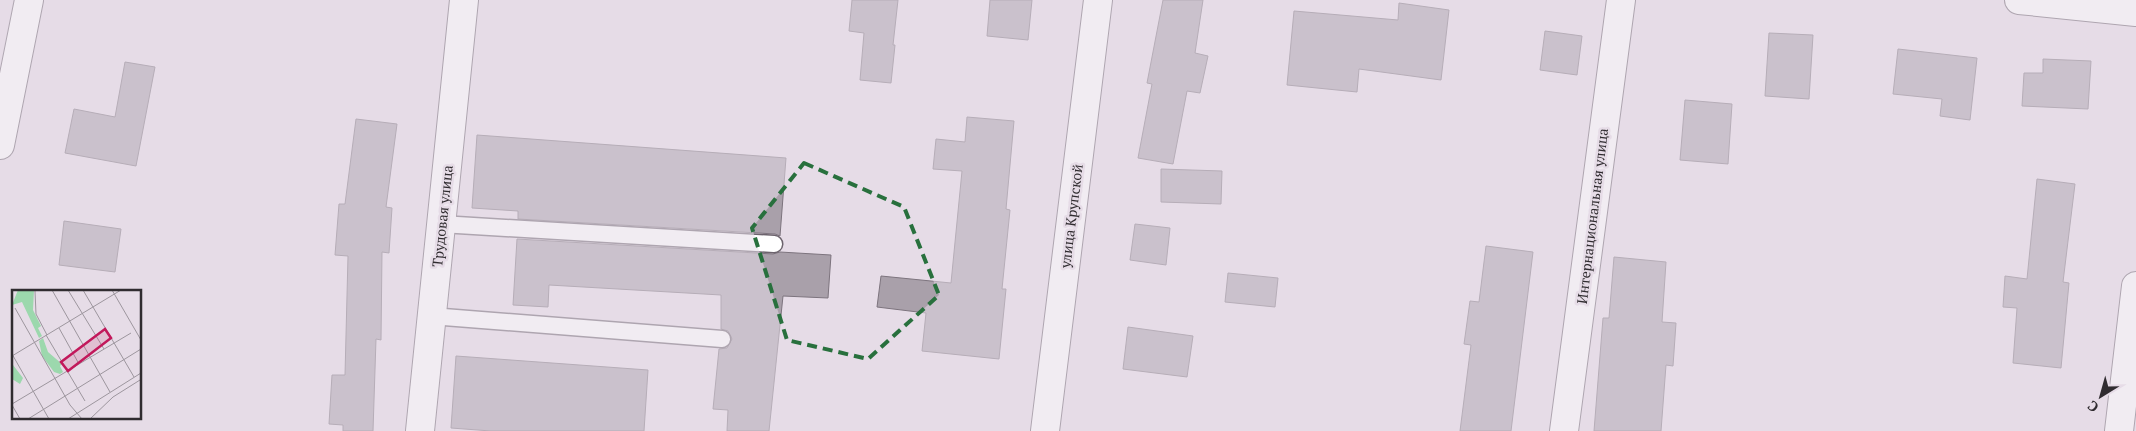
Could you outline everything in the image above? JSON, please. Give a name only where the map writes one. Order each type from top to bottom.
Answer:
[{"type":"street","points":[[0,145],[30,0]]},
{"type":"street","name":"Трудовая улица","points":[[420,431],[464,0]]},
{"type":"street","name":"улица Крупской","points":[[1045,431],[1098,0]]},
{"type":"street","name":"Интернациональная улица","points":[[1564,431],[1621,0]]},
{"type":"street","points":[[2019,0],[2136,12]]},
{"type":"street","points":[[2119,431],[2136,286]]},
{"type":"lane","points":[[441,224],[774,244]]},
{"type":"lane","points":[[431,316],[722,339]]},
{"type":"highlighted area","points":[[804,163],[904,207],[939,295],[868,359],[787,340],[752,228]]},
{"type":"building","points":[[852,0],[898,0],[891,83],[860,80],[864,33],[849,31]]},
{"type":"building","points":[[990,0],[1032,0],[1028,40],[987,36]]},
{"type":"building","points":[[1163,0],[1203,0],[1195,53],[1208,56],[1200,93],[1187,91],[1173,164],[1138,158],[1152,84],[1147,83]]},
{"type":"building","points":[[1399,3],[1449,10],[1441,80],[1359,69],[1357,92],[1287,85],[1294,11],[1398,20]]},
{"type":"building","points":[[1545,31],[1582,36],[1577,75],[1540,70]]},
{"type":"building","points":[[1769,33],[1813,35],[1809,99],[1765,96]]},
{"type":"building","points":[[1898,49],[1977,58],[1970,120],[1940,116],[1942,99],[1893,94]]},
{"type":"building","points":[[2043,59],[2091,61],[2088,109],[2022,106],[2024,73],[2043,73]]},
{"type":"building","points":[[125,62],[155,67],[136,166],[65,153],[74,109],[115,117]]},
{"type":"building","points":[[1685,100],[1732,104],[1728,164],[1680,160]]},
{"type":"building","points":[[967,117],[1014,121],[1006,209],[1010,210],[1002,289],[1006,289],[999,359],[922,351],[926,313],[877,307],[881,276],[951,283],[962,171],[933,169],[936,139],[965,142]]},
{"type":"building","points":[[356,119],[397,124],[386,207],[392,208],[389,253],[382,252],[381,340],[376,339],[373,431],[343,431],[343,425],[329,424],[332,375],[345,375],[348,256],[335,255],[339,204],[345,204]]},
{"type":"building","points":[[477,135],[786,158],[780,236],[775,234],[518,219],[518,211],[472,208]]},
{"type":"building","points":[[1161,169],[1222,171],[1221,204],[1161,202]]},
{"type":"building","points":[[2037,179],[2075,184],[2063,282],[2069,283],[2061,368],[2013,363],[2017,308],[2003,307],[2005,276],[2027,279]]},
{"type":"building","points":[[64,221],[121,229],[115,272],[59,265]]},
{"type":"building","points":[[1135,224],[1170,228],[1166,265],[1130,260]]},
{"type":"building","points":[[517,239],[773,254],[780,252],[831,255],[828,298],[783,296],[769,431],[727,431],[728,410],[713,409],[719,349],[727,348],[732,339],[728,331],[721,329],[721,295],[549,285],[548,307],[513,305]]},
{"type":"building","points":[[1486,246],[1533,252],[1511,431],[1460,431],[1471,345],[1464,344],[1470,301],[1479,302]]},
{"type":"building","points":[[1614,257],[1666,262],[1662,322],[1676,323],[1673,366],[1666,365],[1661,431],[1594,431],[1603,318],[1609,318]]},
{"type":"building","points":[[1228,273],[1278,278],[1275,307],[1225,302]]},
{"type":"building","points":[[1128,327],[1193,336],[1187,377],[1123,369]]},
{"type":"building","points":[[456,356],[648,370],[644,431],[491,431],[451,428]]}]
